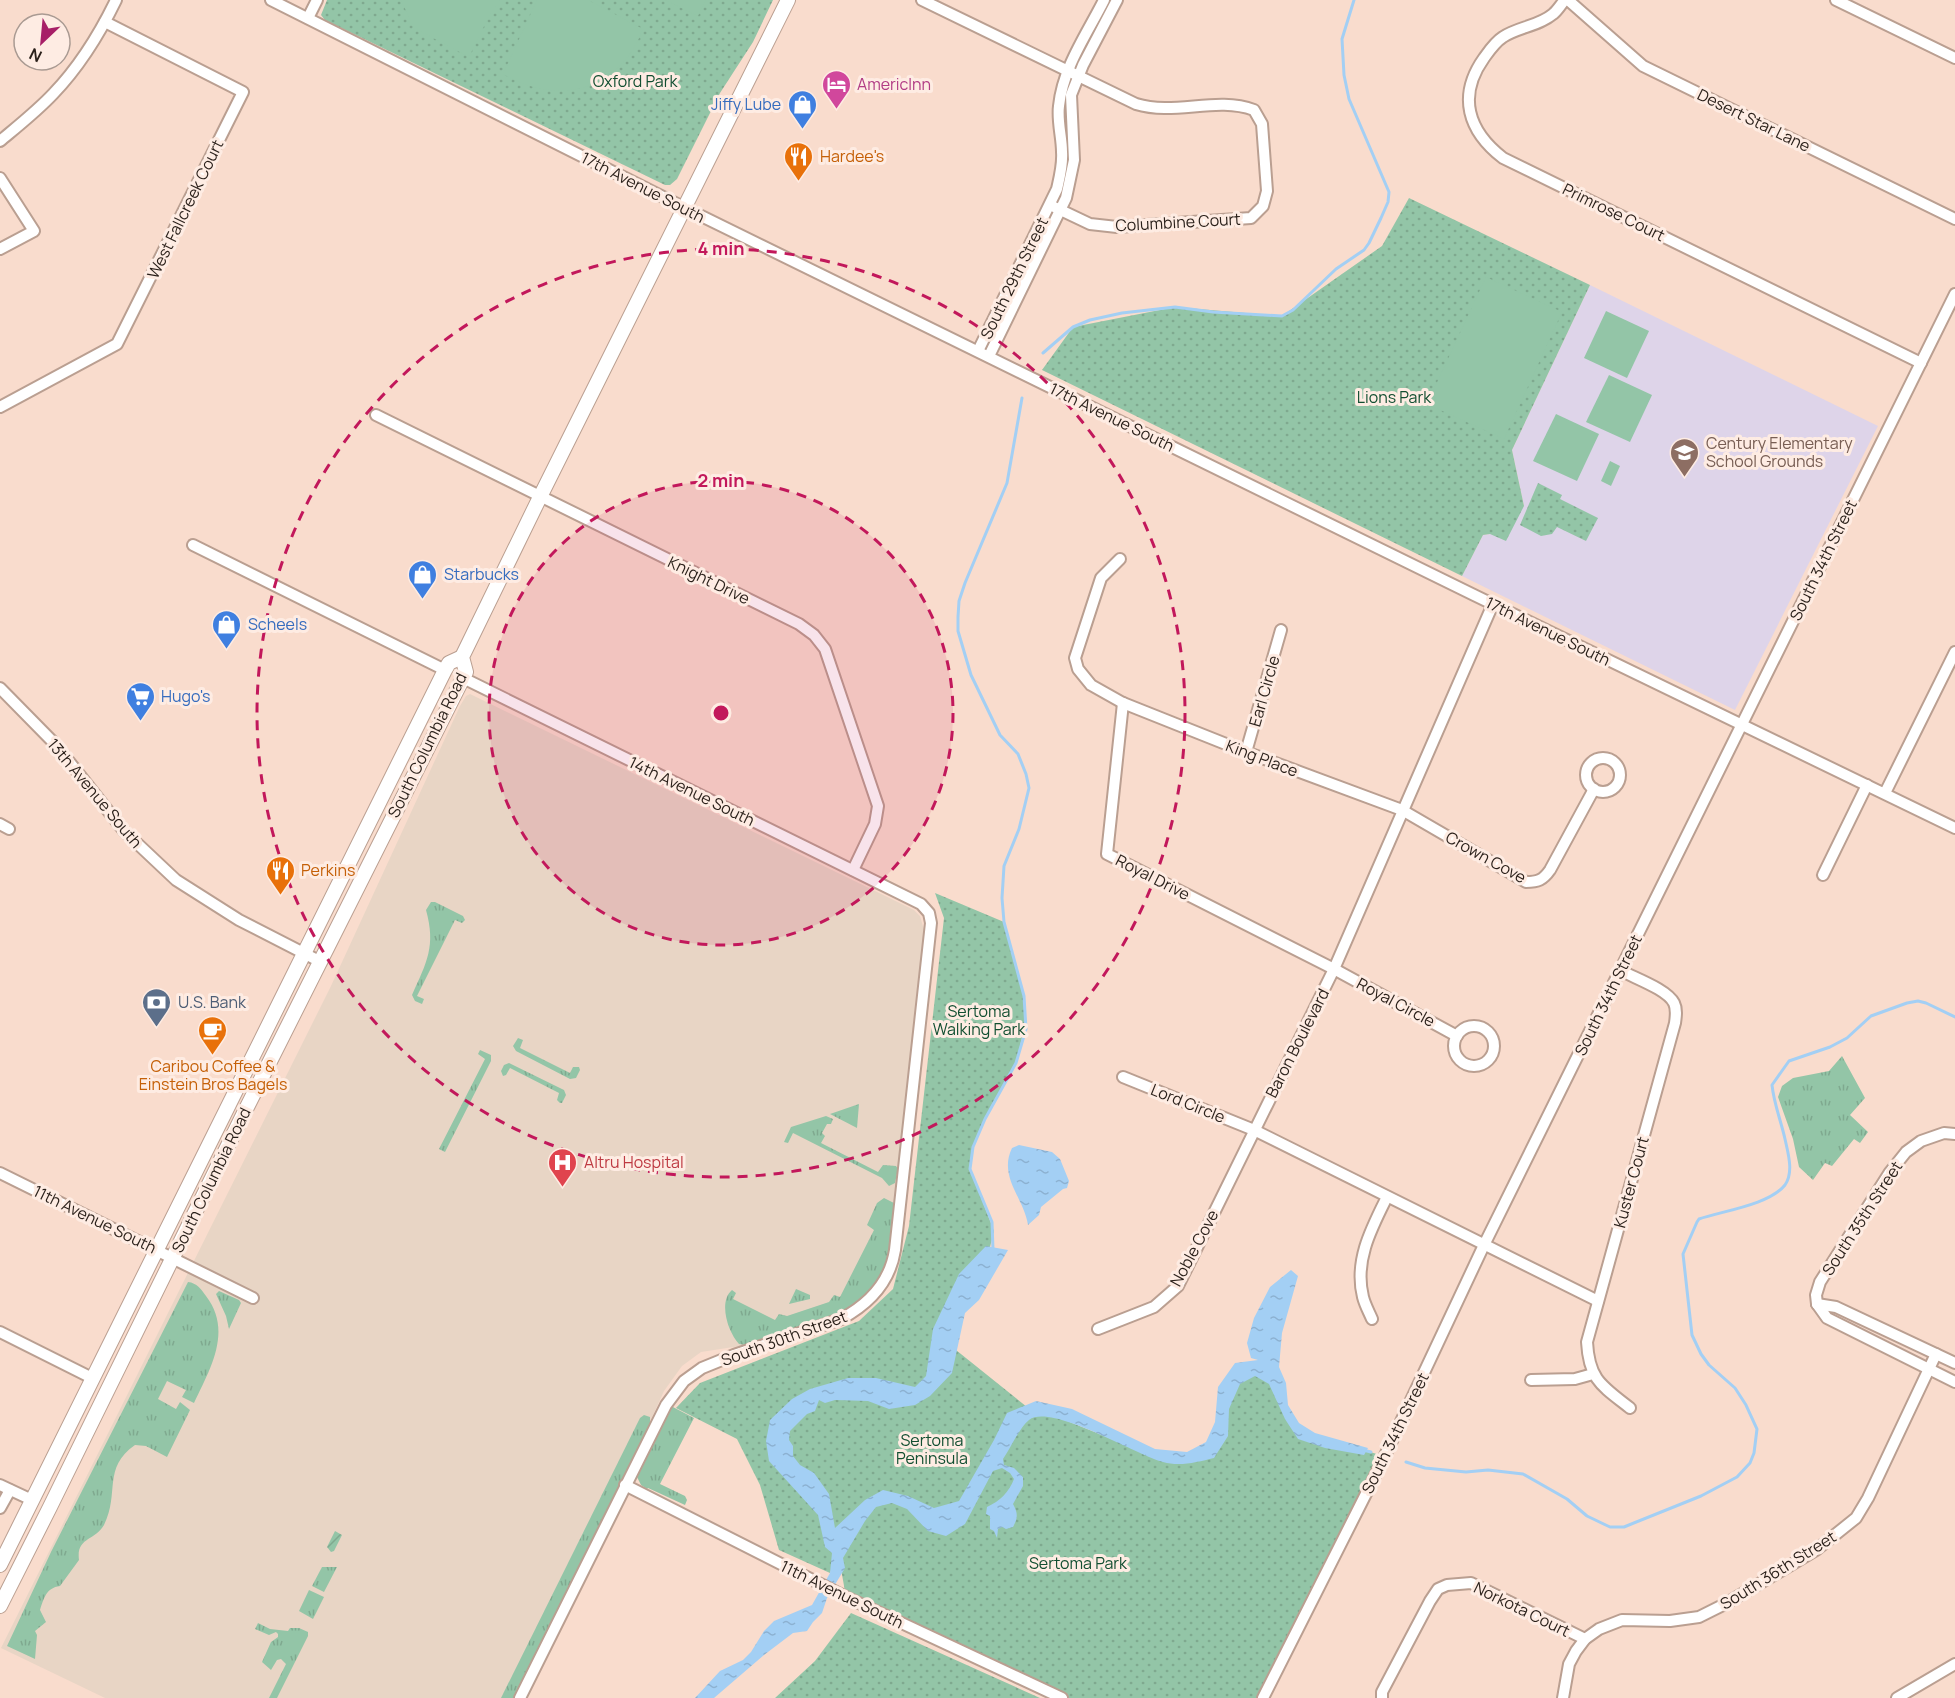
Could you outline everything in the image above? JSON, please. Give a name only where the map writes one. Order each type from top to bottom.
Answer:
[{"type":"main road","name":"South Columbia Road","points":[[0,1565],[448,663],[462,657],[788,0]]},
{"type":"main road","name":"South Columbia Road","points":[[0,1606],[174,1258],[243,1114],[466,672],[462,657]]},
{"type":"main road","points":[[439,723],[445,705],[447,687],[445,670]]},
{"type":"main road","points":[[31,1546],[36,1515],[32,1500]]},
{"type":"street","points":[[0,141],[54,94],[105,22],[116,0]]},
{"type":"street","name":"17th Avenue South","points":[[271,0],[685,208],[1955,828]]},
{"type":"street","points":[[308,18],[317,0]]},
{"type":"street","points":[[922,0],[1078,76]]},
{"type":"street","name":"South 29th Street","points":[[989,356],[1055,208],[1062,171],[1058,110],[1060,91],[1067,70],[1104,0]]},
{"type":"street","name":"South 29th Street","points":[[978,351],[1055,208],[1070,186],[1073,166],[1071,95],[1078,76],[1117,0]]},
{"type":"street","name":"Desert Star Lane","points":[[1566,0],[1643,66],[1955,219]]},
{"type":"street","name":"Primrose Court","points":[[1566,0],[1553,15],[1503,37],[1490,50],[1471,81],[1468,102],[1473,123],[1489,147],[1503,158],[1921,363]]},
{"type":"street","points":[[1836,0],[1955,58]]},
{"type":"street","name":"West Fallcreek Court","points":[[0,407],[117,344],[243,92],[105,22]]},
{"type":"street","name":"Columbine Court","points":[[1055,208],[1090,224],[1117,227],[1251,218],[1263,206],[1267,191],[1262,124],[1254,110],[1238,104],[1150,109],[1078,76]]},
{"type":"street","points":[[0,178],[34,231],[0,249]]},
{"type":"street","name":"South 34th Street","points":[[1263,1698],[1381,1464],[1484,1245],[1955,294]]},
{"type":"street","name":"Knight Drive","points":[[376,415],[799,624],[814,635],[825,649],[878,806],[875,824],[853,870]]},
{"type":"street","points":[[193,545],[445,670]]},
{"type":"street","name":"King Place","points":[[1120,559],[1101,578],[1075,658],[1078,669],[1091,685],[1124,703],[1246,752],[1402,810]]},
{"type":"street","name":"Baron Boulevard","points":[[1254,1130],[1334,969],[1493,604]]},
{"type":"street","name":"Earl Circle","points":[[1246,752],[1281,630]]},
{"type":"street","points":[[1884,793],[1955,652]]},
{"type":"street","name":"14th Avenue South","points":[[463,678],[921,904]]},
{"type":"street","name":"13th Avenue South","points":[[2,695],[56,745],[124,831],[152,860],[205,900],[321,962]]},
{"type":"street","name":"Royal Drive","points":[[1124,703],[1107,854],[1334,969]]},
{"type":"street","points":[[1823,875],[1867,785]]},
{"type":"street","name":"Crown Cove","points":[[1402,810],[1526,882],[1536,882],[1544,878],[1550,870],[1594,789]]},
{"type":"street","name":"South 30th Street","points":[[520,1698],[625,1485],[666,1405],[679,1386],[702,1368],[842,1319],[873,1296],[889,1273],[895,1250],[931,923],[929,913],[921,904]]},
{"type":"street","name":"Royal Circle","points":[[1334,969],[1457,1035]]},
{"type":"street","name":"Kuster Court","points":[[1593,1374],[1587,1342],[1675,1023],[1674,1004],[1669,996],[1620,970]]},
{"type":"street","name":"Lord Circle","points":[[1123,1077],[1254,1130]]},
{"type":"street","points":[[1254,1130],[1598,1301]]},
{"type":"street","name":"Noble Cove","points":[[1098,1329],[1154,1307],[1178,1286],[1254,1130]]},
{"type":"street","name":"South 35th Street","points":[[1817,1304],[1816,1295],[1820,1282],[1890,1172],[1906,1152],[1921,1141],[1944,1133],[1955,1134]]},
{"type":"street","name":"11th Avenue South","points":[[0,1173],[253,1298]]},
{"type":"street","points":[[1372,1319],[1363,1298],[1359,1264],[1371,1228],[1387,1197]]},
{"type":"street","points":[[1817,1304],[1836,1306],[1955,1363]]},
{"type":"street","points":[[1817,1304],[1827,1318],[1955,1382]]},
{"type":"street","points":[[0,1332],[92,1378]]},
{"type":"street","name":"South 36th Street","points":[[1563,1698],[1569,1664],[1585,1639],[1599,1629],[1622,1620],[1670,1621],[1699,1617],[1816,1550],[1857,1518],[1936,1354]]},
{"type":"street","points":[[1531,1380],[1575,1379],[1593,1374],[1600,1384],[1630,1408]]},
{"type":"street","name":"11th Avenue South","points":[[625,1485],[814,1582],[1062,1698]]},
{"type":"street","points":[[0,1508],[5,1487],[32,1500]]},
{"type":"street","name":"Norkota Court","points":[[1382,1698],[1382,1692],[1419,1620],[1438,1589],[1447,1585],[1471,1583],[1585,1639]]},
{"type":"street","points":[[1897,1698],[1955,1664]]},
{"type":"shaded area","name":"Century Elementary School Grounds","points":[[1590,285],[1878,426],[1735,710],[1462,576],[1483,535],[1490,534],[1524,506],[1512,450]]},
{"type":"shaded area","name":"Altru Hospital","points":[[470,694],[914,910],[920,916],[924,930],[922,966],[893,1219],[879,1277],[873,1286],[831,1317],[740,1346],[701,1352],[682,1366],[664,1391],[524,1698],[105,1698],[1,1648],[331,986],[460,706]]},
{"type":"green space","name":"Oxford Park","points":[[327,0],[773,0],[753,42],[720,93],[677,179],[670,185],[665,185],[325,20],[321,15]]},
{"type":"green space","points":[[401,0],[500,0],[490,14],[469,57],[414,28]]},
{"type":"green space","points":[[537,0],[588,0],[643,29],[632,50],[619,67],[603,79],[585,87],[566,91],[545,90],[524,84],[503,74]]},
{"type":"green space","points":[[665,0],[706,0],[698,16]]},
{"type":"green space","name":"Lions Park","points":[[1409,198],[1590,285],[1512,450],[1524,506],[1506,541],[1490,534],[1483,535],[1462,576],[1042,370],[1073,327],[1175,307],[1282,316],[1382,246]]},
{"type":"green space","points":[[1486,277],[1562,312],[1504,439],[1427,404]]},
{"type":"green space","points":[[1606,311],[1649,331],[1627,378],[1584,358]]},
{"type":"green space","points":[[1609,375],[1652,395],[1630,442],[1586,422]]},
{"type":"green space","points":[[1556,414],[1599,434],[1577,481],[1533,461]]},
{"type":"green space","points":[[1610,461],[1620,466],[1611,486],[1601,481]]},
{"type":"green space","points":[[1538,483],[1562,495],[1560,499],[1598,518],[1586,541],[1557,527],[1552,534],[1541,536],[1520,525]]},
{"type":"green space","points":[[935,893],[1004,922],[1025,1002],[1025,1025],[1016,1063],[985,1119],[973,1147],[970,1169],[994,1231],[981,1283],[941,1338],[1027,1407],[1035,1408],[1154,1456],[1208,1451],[1236,1370],[1266,1367],[1287,1414],[1309,1433],[1380,1455],[1263,1698],[1062,1698],[846,1597],[838,1552],[830,1573],[779,1550],[760,1485],[737,1439],[676,1408],[700,1383],[859,1321],[893,1289],[909,1226],[944,918]]},
{"type":"green space","points":[[431,902],[463,916],[465,920],[462,923],[455,920],[417,996],[424,999],[422,1004],[415,1001],[412,995],[428,954],[430,934],[426,910]]},
{"type":"green space","points":[[518,1038],[523,1040],[520,1048],[570,1073],[573,1067],[579,1067],[576,1078],[570,1079],[516,1051],[513,1046]]},
{"type":"green space","points":[[480,1050],[491,1055],[491,1061],[445,1152],[439,1149],[485,1059],[478,1054]]},
{"type":"green space","points":[[1842,1056],[1865,1098],[1850,1115],[1868,1132],[1860,1143],[1854,1139],[1832,1166],[1825,1163],[1813,1180],[1799,1167],[1793,1139],[1778,1097],[1782,1086],[1793,1078],[1829,1071]]},
{"type":"green space","points":[[509,1063],[564,1090],[566,1095],[562,1103],[557,1100],[559,1093],[510,1068],[503,1076],[501,1071],[504,1065]]},
{"type":"green space","points":[[859,1104],[857,1128],[830,1114]]},
{"type":"green space","points":[[826,1116],[833,1119],[822,1133],[825,1136],[821,1143],[878,1172],[883,1165],[896,1166],[898,1169],[895,1183],[889,1186],[882,1178],[793,1133],[788,1143],[784,1142],[791,1127]]},
{"type":"green space","points":[[884,1198],[894,1203],[889,1251],[885,1267],[864,1297],[850,1309],[831,1317],[745,1345],[739,1344],[731,1332],[726,1317],[726,1302],[732,1290],[736,1293],[733,1299],[775,1320],[779,1314],[787,1316],[829,1302],[834,1295],[840,1297],[874,1230],[867,1225],[877,1203]]},
{"type":"green space","points":[[188,1282],[200,1289],[214,1309],[218,1323],[218,1336],[212,1363],[194,1403],[182,1397],[186,1390],[167,1381],[158,1399],[176,1409],[180,1402],[190,1410],[167,1457],[146,1446],[135,1445],[118,1463],[109,1513],[104,1525],[83,1543],[80,1547],[79,1560],[60,1586],[49,1591],[44,1598],[40,1610],[46,1622],[35,1631],[37,1635],[35,1659],[7,1646],[51,1552]]},
{"type":"green space","points":[[796,1289],[810,1295],[810,1299],[789,1304]]},
{"type":"green space","points":[[219,1291],[241,1303],[229,1329],[216,1294]]},
{"type":"green space","points":[[671,1406],[694,1418],[660,1484],[685,1496],[687,1500],[685,1505],[647,1489],[641,1485],[637,1477]]},
{"type":"green space","points":[[644,1415],[650,1417],[650,1427],[516,1698],[501,1698],[640,1418]]},
{"type":"green space","points":[[335,1531],[342,1535],[334,1551],[331,1552],[327,1547]]},
{"type":"green space","points":[[322,1567],[337,1567],[324,1592],[312,1586]]},
{"type":"green space","points":[[309,1590],[324,1597],[313,1619],[299,1611]]},
{"type":"green space","points":[[851,1613],[1040,1698],[775,1698],[815,1661]]},
{"type":"green space","points":[[258,1623],[270,1629],[288,1631],[290,1628],[299,1628],[308,1632],[277,1698],[269,1698],[286,1664],[281,1659],[277,1660],[271,1670],[262,1662],[271,1642],[278,1637],[278,1634],[276,1632],[269,1635],[255,1629]]},
{"type":"water","points":[[1019,1145],[1052,1152],[1060,1159],[1069,1181],[1067,1188],[1041,1207],[1039,1215],[1028,1225],[1008,1168],[1012,1148]]},
{"type":"water","points":[[986,1246],[1008,1250],[979,1300],[965,1313],[952,1373],[930,1396],[915,1405],[889,1409],[868,1401],[835,1400],[825,1403],[819,1400],[815,1411],[807,1414],[790,1431],[789,1440],[793,1446],[793,1456],[800,1465],[814,1473],[829,1494],[835,1528],[865,1500],[883,1490],[908,1496],[934,1508],[959,1501],[1007,1413],[1036,1401],[1072,1409],[1155,1449],[1187,1452],[1206,1442],[1215,1422],[1218,1387],[1235,1363],[1258,1360],[1251,1358],[1247,1343],[1254,1318],[1270,1287],[1291,1270],[1298,1276],[1282,1333],[1279,1367],[1286,1383],[1288,1405],[1299,1423],[1315,1433],[1368,1448],[1364,1455],[1325,1448],[1298,1439],[1285,1419],[1269,1384],[1255,1376],[1240,1384],[1229,1409],[1228,1436],[1214,1458],[1195,1462],[1176,1464],[1163,1462],[1055,1418],[1040,1417],[1029,1420],[1003,1459],[1004,1465],[1014,1468],[1023,1477],[1023,1486],[1013,1504],[1017,1516],[1013,1527],[998,1529],[997,1538],[994,1531],[990,1529],[990,1516],[986,1514],[987,1507],[1004,1496],[1014,1479],[1002,1468],[993,1471],[965,1524],[946,1536],[928,1531],[907,1509],[892,1503],[876,1507],[843,1558],[845,1568],[827,1598],[822,1613],[807,1631],[793,1633],[714,1698],[695,1698],[720,1671],[743,1660],[774,1621],[812,1605],[830,1573],[832,1553],[825,1547],[818,1515],[769,1461],[766,1441],[770,1420],[792,1399],[810,1389],[848,1378],[876,1378],[915,1387],[926,1376],[933,1329],[959,1274]]},
{"type":"waterway","points":[[1043,353],[1073,327],[1090,320],[1122,313],[1175,307],[1282,316],[1293,310],[1336,269],[1364,250],[1388,202],[1389,192],[1349,99],[1344,75],[1342,39],[1354,0]]},
{"type":"waterway","points":[[993,1250],[992,1222],[970,1169],[973,1147],[985,1119],[1016,1063],[1026,1029],[1024,996],[1004,922],[1002,898],[1004,866],[1019,829],[1029,788],[1018,754],[1000,735],[971,675],[958,631],[958,617],[959,601],[965,583],[1007,483],[1022,398]]},
{"type":"waterway","points":[[1406,1462],[1425,1468],[1466,1472],[1488,1470],[1523,1474],[1567,1499],[1587,1516],[1610,1527],[1624,1527],[1701,1496],[1737,1477],[1750,1463],[1754,1453],[1757,1429],[1735,1388],[1709,1365],[1692,1335],[1683,1254],[1697,1222],[1699,1219],[1768,1198],[1778,1192],[1788,1180],[1790,1162],[1772,1085],[1789,1061],[1830,1047],[1847,1038],[1871,1016],[1907,1003],[1918,1001],[1926,1003],[1955,1017]]},
{"type":"waterway","points":[[1363,1450],[1371,1452]]},
{"type":"place","name":"AmericInn","points":[[836,110]]},
{"type":"place","name":"Jiffy Lube","points":[[802,130]]},
{"type":"place","name":"Hardee's","points":[[799,182]]},
{"type":"place","name":"Century Elementary School Grounds","points":[[1685,478]]},
{"type":"place","name":"Starbucks","points":[[423,600]]},
{"type":"place","name":"Scheels","points":[[227,650]]},
{"type":"place","name":"Hugo's","points":[[140,722]]},
{"type":"place","name":"Perkins","points":[[280,896]]},
{"type":"place","name":"U.S. Bank","points":[[157,1028]]},
{"type":"place","name":"Caribou Coffee & Einstein Bros Bagels","points":[[213,1056]]},
{"type":"place","name":"Altru Hospital","points":[[563,1188]]},
{"type":"park label","name":"Sertoma Walking Park","points":[[979,1020]]},
{"type":"park label","name":"Sertoma Peninsula","points":[[932,1449]]},
{"type":"park label","name":"Sertoma Park","points":[[1078,1563]]}]
